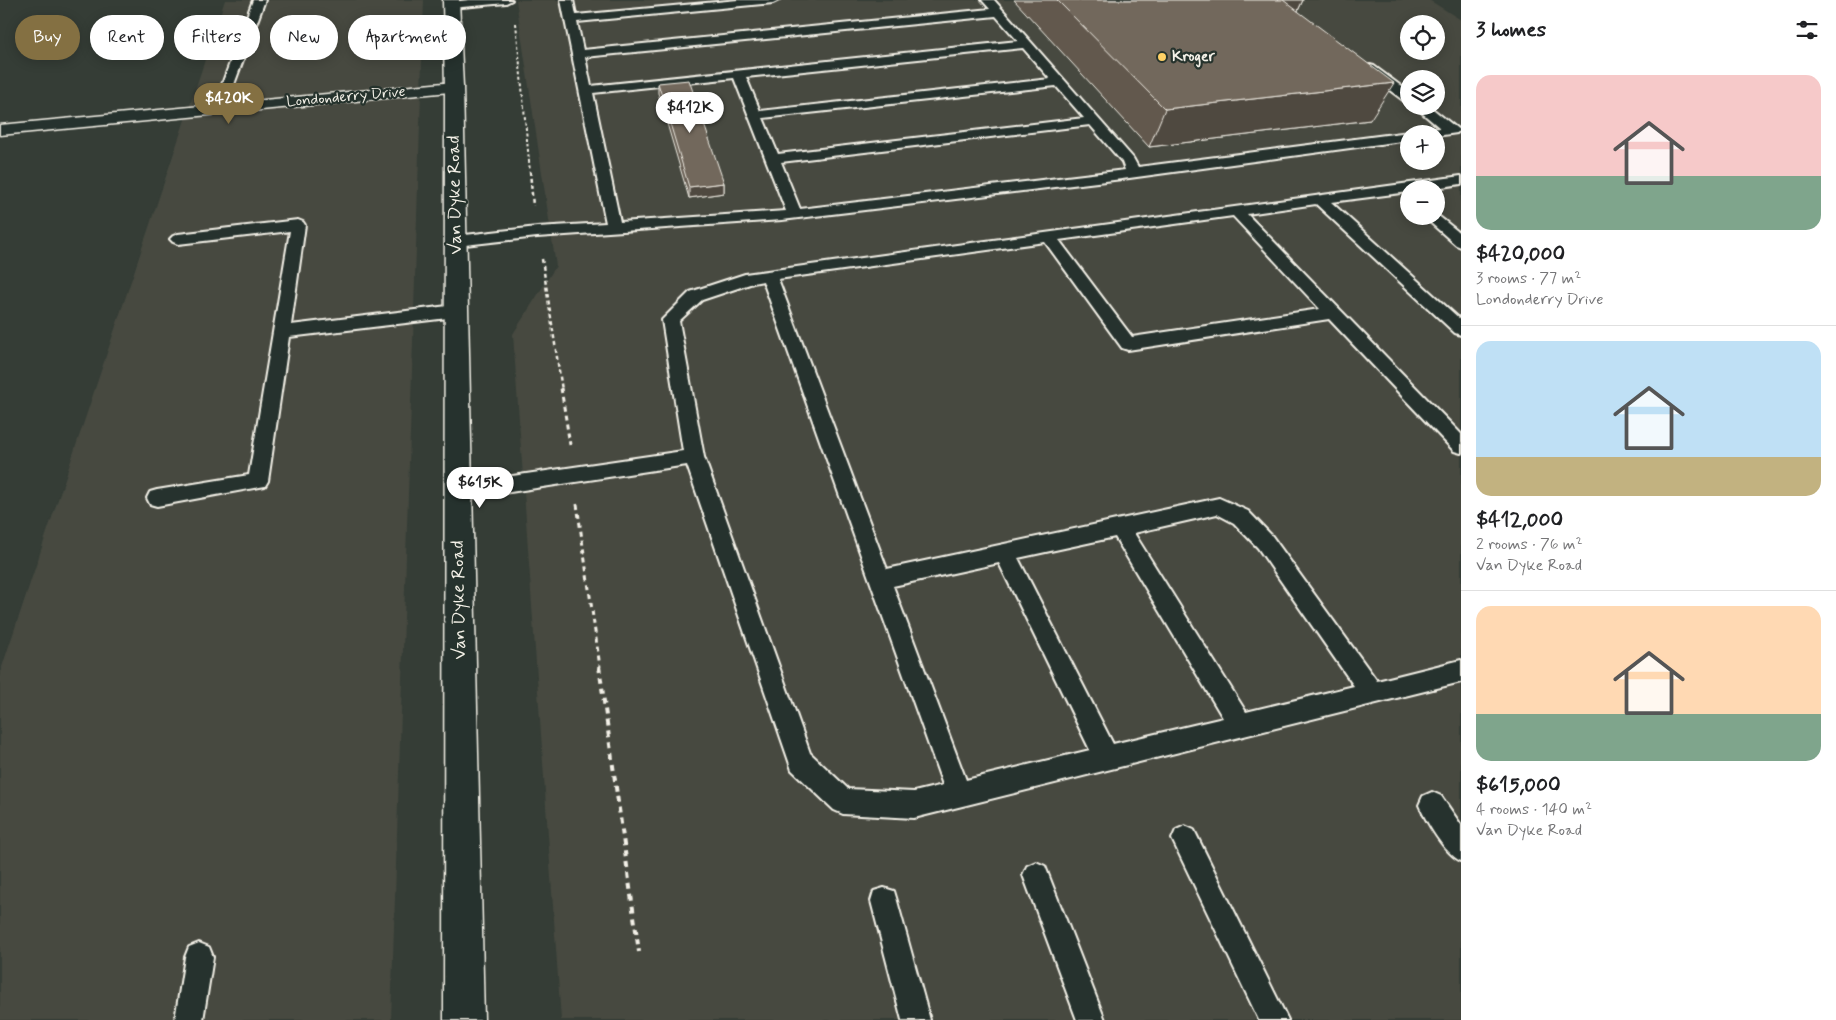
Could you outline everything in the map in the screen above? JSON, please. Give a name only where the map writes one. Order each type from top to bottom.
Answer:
[{"type":"main road","name":"Van Dyke Road","points":[[451,2],[456,241],[464,1020]]},
{"type":"main road","name":"Londonderry Drive","points":[[0,130],[454,87]]},
{"type":"lane","points":[[219,109],[258,0]]},
{"type":"lane","points":[[451,2],[506,0]]},
{"type":"lane","points":[[567,0],[614,226]]},
{"type":"lane","points":[[571,19],[773,0]]},
{"type":"lane","points":[[988,0],[1128,161],[1133,172]]},
{"type":"lane","points":[[578,54],[998,12]]},
{"type":"lane","points":[[586,90],[1026,44]]},
{"type":"lane","points":[[1363,63],[1400,91]]},
{"type":"lane","points":[[739,75],[796,214]]},
{"type":"lane","points":[[755,115],[1059,82]]},
{"type":"lane","points":[[1432,115],[1452,130],[1445,131]]},
{"type":"lane","points":[[773,159],[1093,121]]},
{"type":"lane","points":[[456,241],[537,232],[796,214],[1122,175],[1400,137]]},
{"type":"lane","points":[[1445,184],[1461,180]]},
{"type":"lane","points":[[1400,194],[1320,200],[751,278],[696,296],[670,320],[694,456],[801,761],[843,801],[914,805],[1461,671]]},
{"type":"lane","points":[[1320,200],[1461,329]]},
{"type":"lane","points":[[1236,211],[1461,446]]},
{"type":"lane","points":[[157,498],[258,481],[298,225],[178,238]]},
{"type":"lane","points":[[1441,225],[1461,242]]},
{"type":"lane","points":[[1049,237],[1128,344],[1333,313]]},
{"type":"lane","points":[[769,276],[959,794]]},
{"type":"lane","points":[[281,332],[456,312]]},
{"type":"lane","points":[[458,492],[694,456]]},
{"type":"lane","points":[[880,580],[1219,506],[1241,517],[1264,542],[1372,693]]},
{"type":"lane","points":[[1120,527],[1240,725]]},
{"type":"lane","points":[[1004,553],[1107,758]]},
{"type":"lane","points":[[1432,805],[1461,848]]},
{"type":"lane","points":[[1185,839],[1274,1020]]},
{"type":"lane","points":[[1036,875],[1091,1020]]},
{"type":"lane","points":[[884,901],[916,1020]]},
{"type":"lane","points":[[189,1020],[200,957]]},
{"type":"shaded area","points":[[225,0],[424,0],[424,15],[348,15],[348,60],[422,60],[391,1020],[0,1020],[0,673],[205,60],[260,60],[260,15],[220,15]]},
{"type":"shaded area","points":[[516,0],[1429,0],[1461,20],[1461,1020],[561,1020],[513,334],[556,266]]},
{"type":"building","points":[[1057,0],[1283,0],[1394,83],[1165,109]]},
{"type":"building","points":[[689,80],[724,183],[689,187],[658,83]]},
{"type":"place","name":"Kroger","points":[[1162,57]]}]
